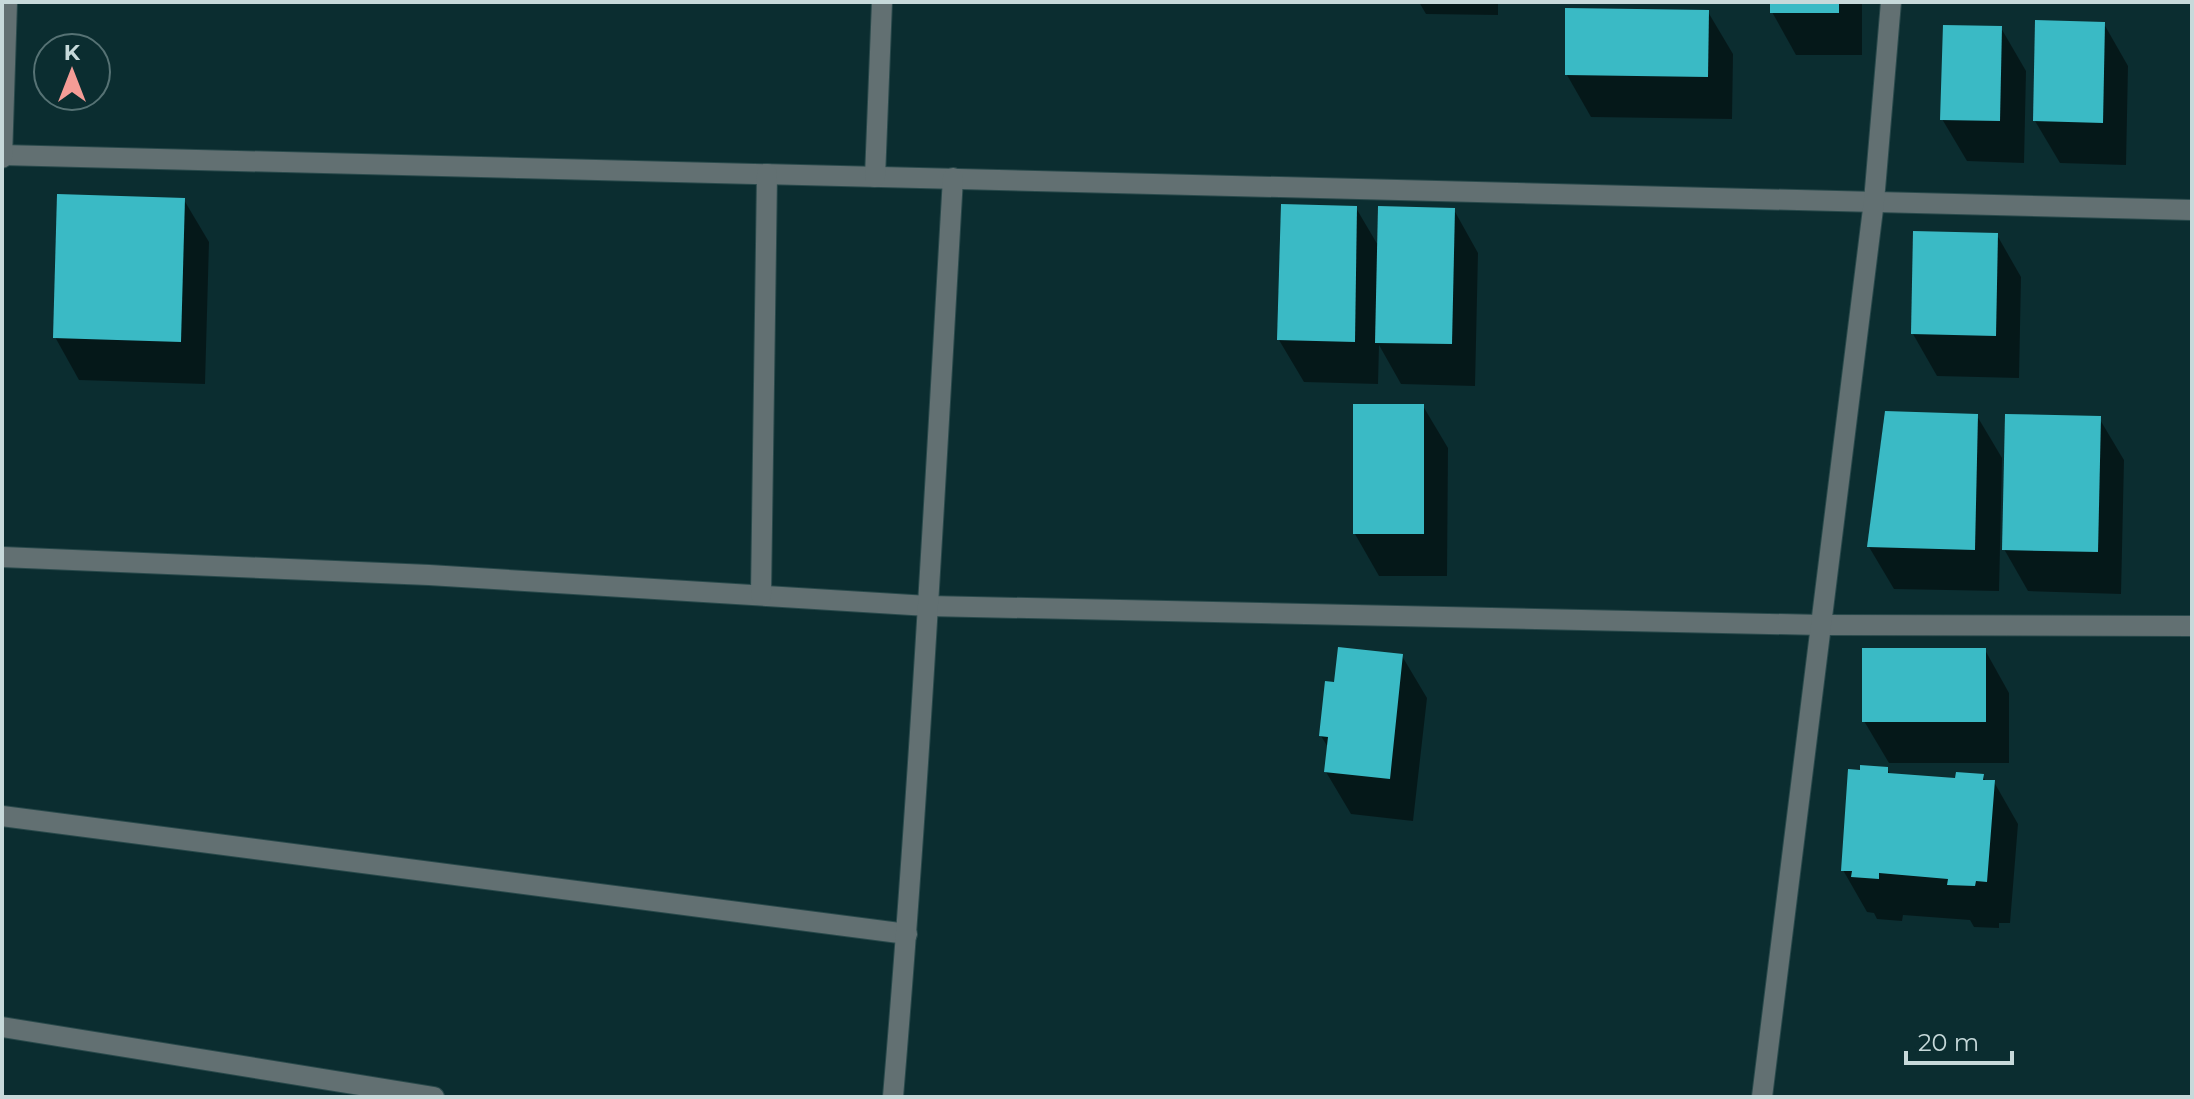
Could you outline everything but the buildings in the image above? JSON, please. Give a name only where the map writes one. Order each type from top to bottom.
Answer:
[{"type":"street","points":[[7,2],[2,156],[2192,210]]},
{"type":"street","points":[[875,177],[882,2]]},
{"type":"street","points":[[1762,1097],[1874,201],[1891,2]]},
{"type":"street","points":[[761,595],[767,174]]},
{"type":"street","points":[[893,1097],[907,934],[953,178]]},
{"type":"street","points":[[2,557],[429,575],[928,606],[1821,625],[2192,626]]},
{"type":"street","points":[[2,816],[907,934]]},
{"type":"street","points":[[2,1027],[434,1097]]}]
